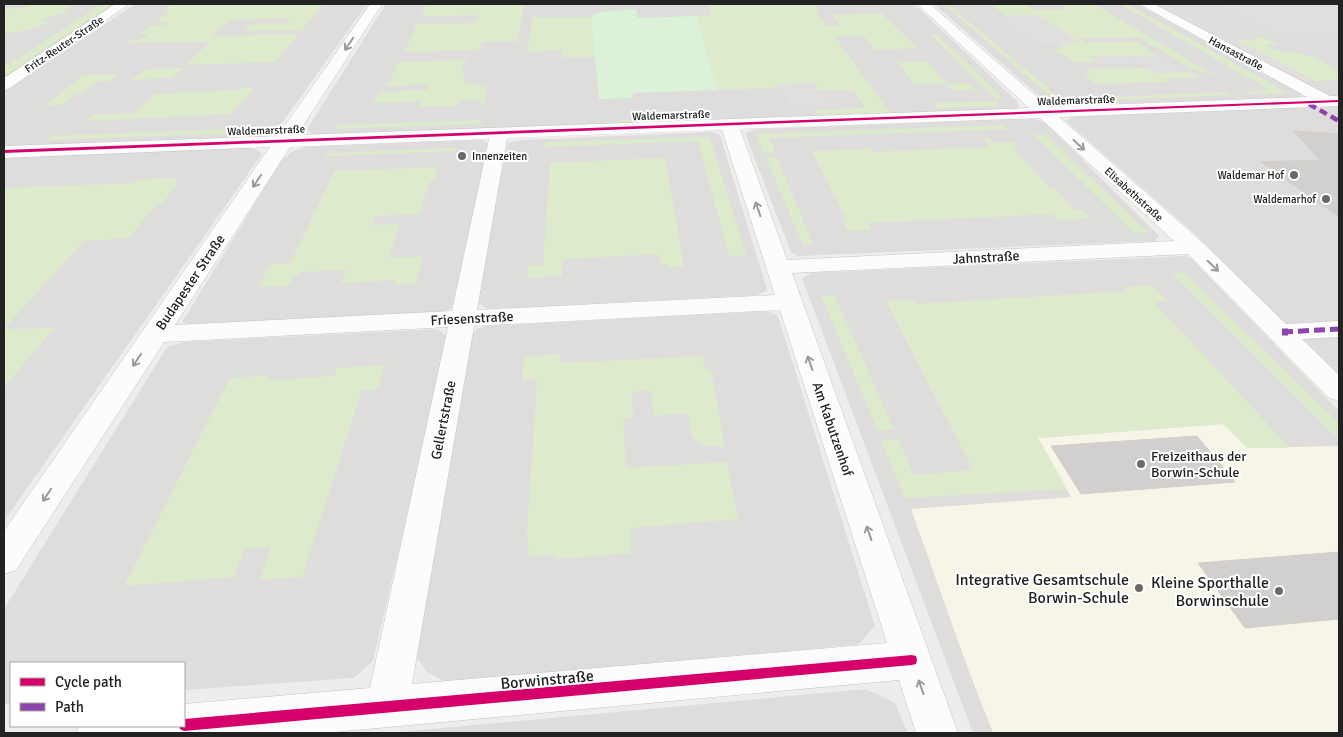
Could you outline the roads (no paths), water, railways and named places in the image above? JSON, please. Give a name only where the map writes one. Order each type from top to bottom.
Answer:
[{"type":"street","name":"Fritz-Reuter-Straße","points":[[4,85],[123,4]]},
{"type":"street","name":"Budapester Straße","points":[[4,560],[376,4]]},
{"type":"street","name":"Elisabethstraße","points":[[923,4],[1194,248],[1282,332],[1339,391]]},
{"type":"street","name":"Hansastraße","points":[[1145,4],[1333,101]]},
{"type":"street","name":"Waldemarstraße","points":[[4,152],[1333,101]]},
{"type":"street","points":[[1306,102],[1339,121]]},
{"type":"street","name":"Am Kabutzenhof","points":[[729,124],[937,733]]},
{"type":"street","name":"Gellertstraße","points":[[387,707],[498,133]]},
{"type":"street","name":"Jahnstraße","points":[[778,267],[1194,248]]},
{"type":"street","name":"Friesenstraße","points":[[154,334],[789,302]]},
{"type":"street","points":[[1282,332],[1339,329]]},
{"type":"street","name":"Borwinstraße","points":[[185,726],[912,660]]},
{"type":"street","name":"Borwinstraße","points":[[97,733],[170,727]]},
{"type":"place","name":"Innenzeiten","points":[[462,156]]},
{"type":"place","name":"Waldemar Hof","points":[[1294,175]]},
{"type":"place","name":"Waldemarhof","points":[[1326,199]]},
{"type":"place","name":"Freizeithaus der Borwin-Schule","points":[[1141,464]]},
{"type":"place","name":"Integrative Gesamtschule Borwin-Schule","points":[[1139,588]]},
{"type":"place","name":"Kleine Sporthalle Borwinschule","points":[[1279,591]]}]
